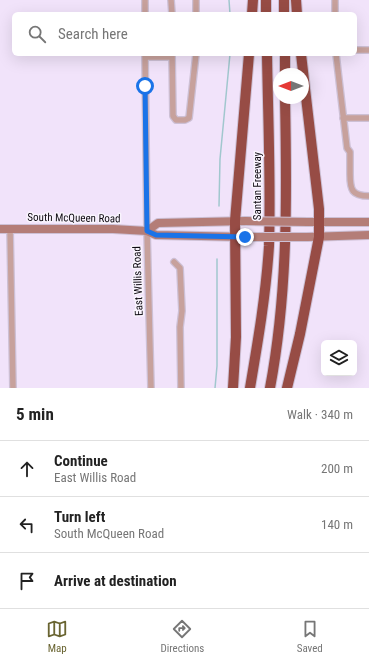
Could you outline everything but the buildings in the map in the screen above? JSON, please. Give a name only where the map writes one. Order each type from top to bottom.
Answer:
[{"type":"highway","points":[[252,12],[253,0]]},
{"type":"highway","points":[[266,0],[266,12]]},
{"type":"highway","points":[[284,0],[284,12]]},
{"type":"highway","points":[[296,0],[297,12]]},
{"type":"highway","points":[[232,388],[236,337],[234,238],[249,56]]},
{"type":"highway","name":"Santan Freeway","points":[[250,388],[257,346],[268,248],[270,200],[267,56]]},
{"type":"highway","points":[[285,56],[285,68]]},
{"type":"highway","points":[[287,388],[300,334],[319,237],[319,209],[301,56]]},
{"type":"highway","points":[[270,388],[279,336],[287,208],[285,104]]},
{"type":"main road","name":"South McQueen Road","points":[[147,231],[158,223],[235,221],[369,222]]},
{"type":"main road","name":"South McQueen Road","points":[[0,229],[97,229],[147,231],[156,235],[234,238],[369,235]]},
{"type":"street","points":[[145,0],[145,12]]},
{"type":"street","points":[[171,0],[172,12]]},
{"type":"street","points":[[196,0],[196,12]]},
{"type":"street","points":[[335,0],[335,12]]},
{"type":"street","points":[[357,50],[369,50]]},
{"type":"street","name":"East Willis Road","points":[[145,56],[151,388]]},
{"type":"street","points":[[172,56],[173,116],[176,120],[184,120],[189,118],[196,56]]},
{"type":"street","points":[[336,56],[346,148],[350,152],[350,186],[353,191],[361,196],[369,196]]},
{"type":"street","points":[[343,118],[369,118]]},
{"type":"street","points":[[10,228],[13,388]]},
{"type":"street","points":[[174,262],[180,268],[182,311],[180,327],[181,388]]},
{"type":"waterway","points":[[229,0],[230,12]]},
{"type":"waterway","points":[[219,206],[220,159],[230,56]]},
{"type":"waterway","points":[[215,388],[217,366],[217,259]]},
{"type":"route","points":[[145,86],[147,231],[156,235],[227,238],[245,237]]}]
